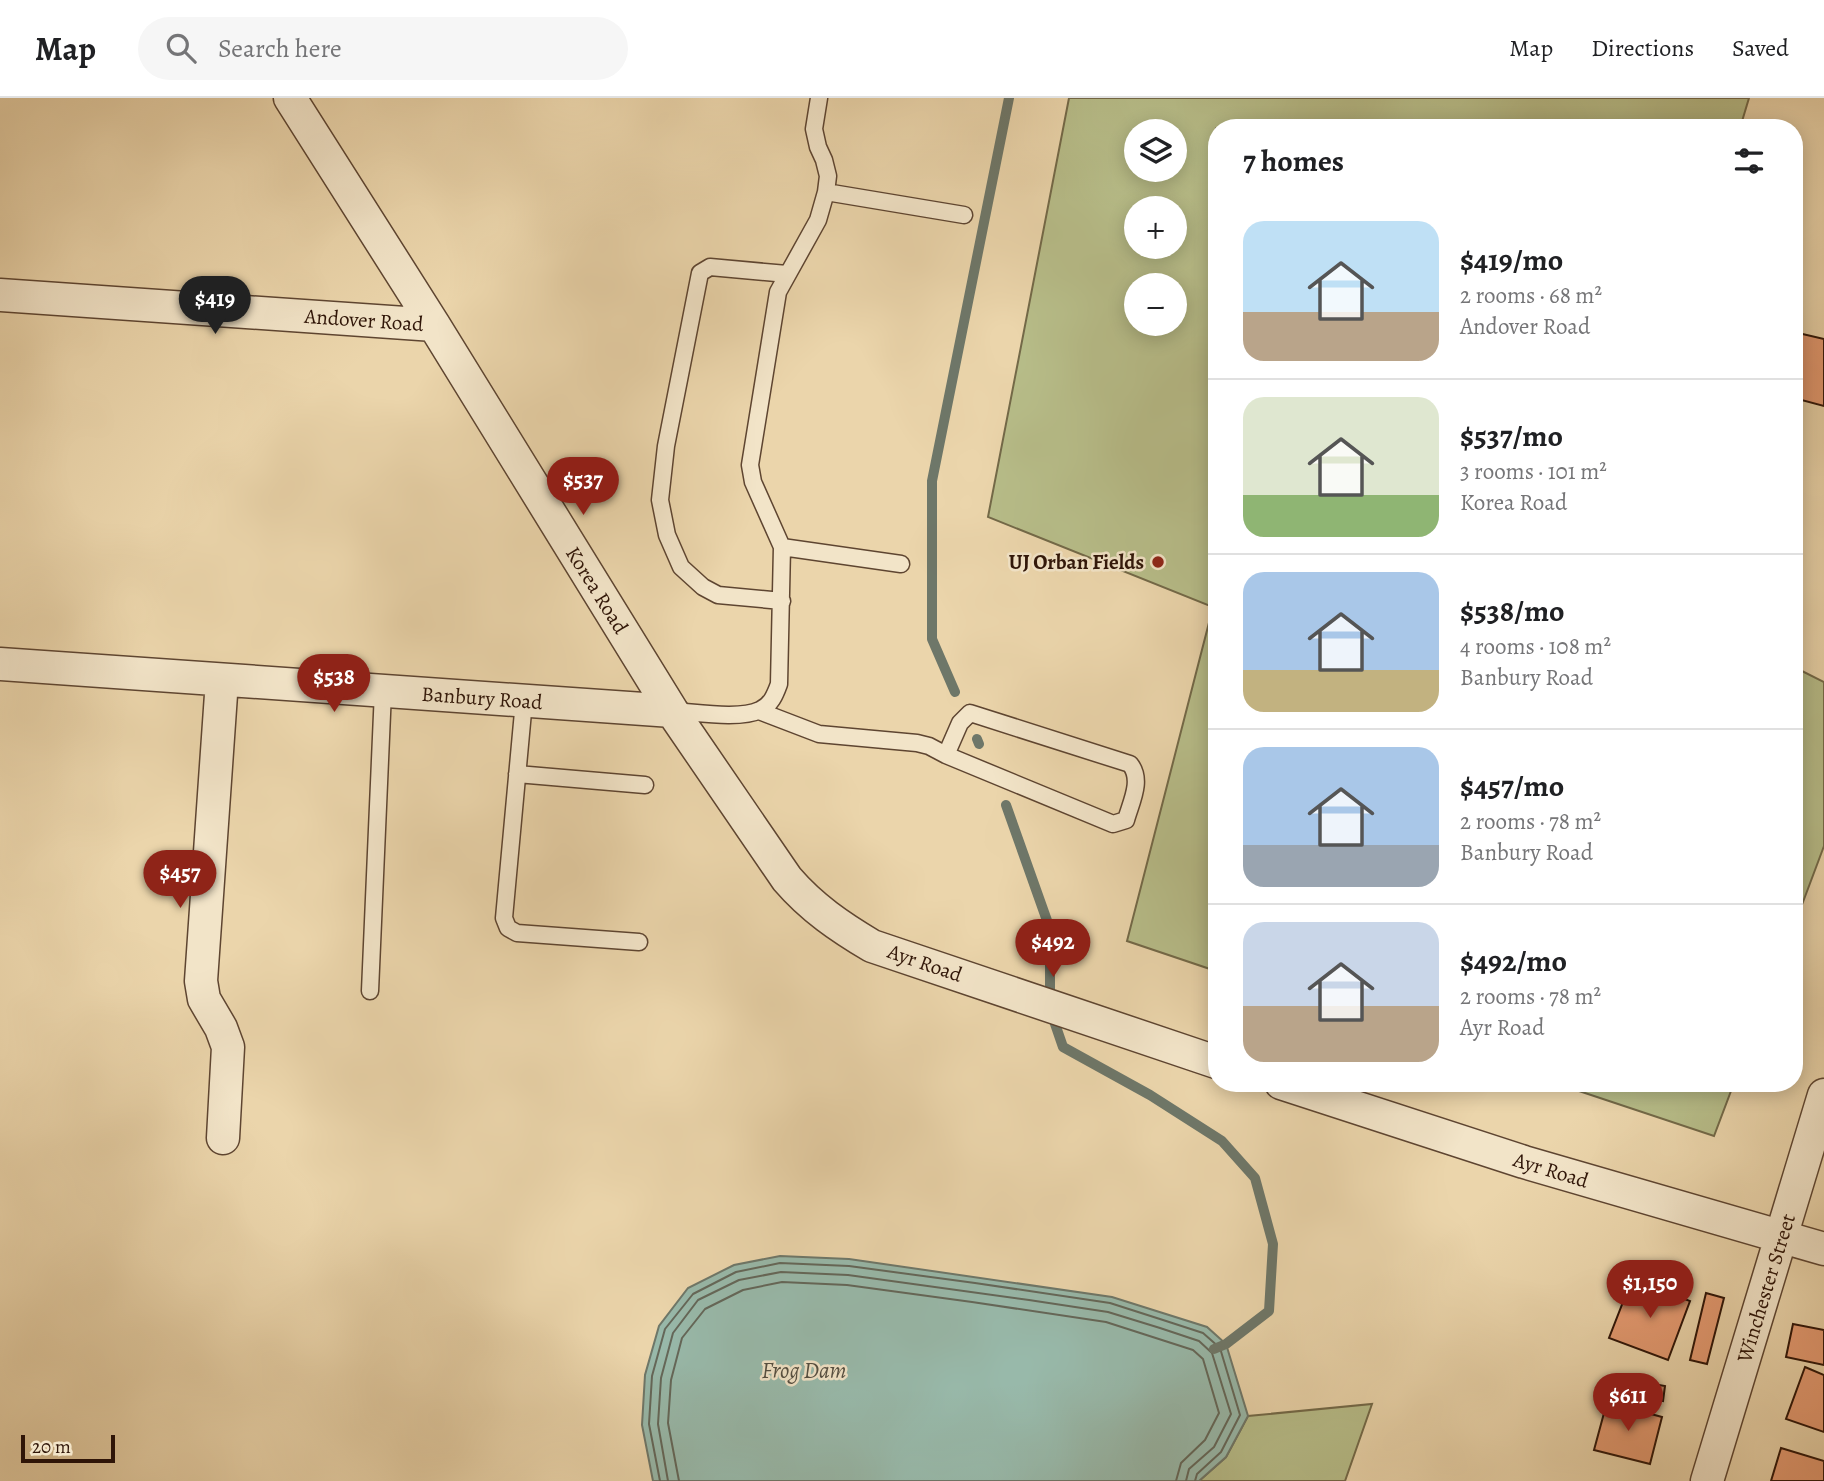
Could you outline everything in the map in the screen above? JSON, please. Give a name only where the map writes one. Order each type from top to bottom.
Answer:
[{"type":"street","name":"Korea Road","points":[[290,98],[434,325],[672,711],[787,879],[805,900],[826,917],[872,946]]},
{"type":"street","name":"Andover Road","points":[[0,295],[434,325]]},
{"type":"street","name":"Banbury Road","points":[[0,664],[672,711]]},
{"type":"street","points":[[222,680],[201,981],[204,999],[222,1028],[228,1047],[223,1138]]},
{"type":"street","name":"Ayr Road","points":[[872,946],[1208,1059]]},
{"type":"street","name":"Ayr Road","points":[[1309,1092],[1524,1162],[1824,1249]]},
{"type":"street","name":"Winchester Street","points":[[1707,1481],[1824,1095]]},
{"type":"lane","points":[[672,711],[739,715],[759,711],[772,701],[779,684],[782,547],[753,482],[750,465],[778,292],[818,220],[826,192],[828,176],[814,129],[819,98]]},
{"type":"lane","points":[[826,192],[964,215]]},
{"type":"lane","points":[[782,601],[718,595],[703,587],[681,567],[667,535],[660,500],[666,446],[700,272],[710,267],[786,274]]},
{"type":"lane","points":[[782,547],[901,564]]},
{"type":"lane","points":[[370,990],[383,691]]},
{"type":"lane","points":[[524,701],[504,918],[508,928],[517,933],[639,942]]},
{"type":"lane","points":[[759,711],[820,734],[929,746],[947,755],[1113,824],[1126,820],[1138,778],[1136,771],[1129,764],[971,713],[960,723],[947,755]]},
{"type":"lane","points":[[517,774],[645,785]]},
{"type":"green space","name":"UJ Orban Fields","points":[[1069,98],[1749,98],[1743,119],[1208,119],[1208,605],[988,517]]},
{"type":"green space","name":"UJ Orban Fields","points":[[1208,626],[1208,968],[1127,941]]},
{"type":"green space","points":[[1803,672],[1824,682],[1824,846],[1803,902]]},
{"type":"green space","points":[[1582,1092],[1731,1092],[1714,1136]]},
{"type":"green space","points":[[1372,1404],[1345,1481],[1199,1481],[1226,1457],[1248,1416]]},
{"type":"water","name":"Frog Dam","points":[[780,1256],[849,1259],[1112,1297],[1207,1327],[1226,1344],[1248,1416],[1226,1457],[1199,1481],[653,1481],[642,1425],[645,1375],[659,1326],[688,1288],[734,1265]]},
{"type":"building","points":[[1803,334],[1824,339],[1824,406],[1803,400]]},
{"type":"building","points":[[1632,1279],[1690,1301],[1668,1360],[1609,1338]]},
{"type":"building","points":[[1706,1293],[1724,1298],[1707,1364],[1690,1360]]},
{"type":"building","points":[[1793,1324],[1824,1330],[1824,1365],[1786,1357]]},
{"type":"building","points":[[1805,1367],[1824,1375],[1824,1432],[1786,1419]]},
{"type":"building","points":[[1625,1377],[1640,1380],[1638,1395],[1623,1392]]},
{"type":"building","points":[[1642,1382],[1665,1386],[1663,1401],[1640,1397]]},
{"type":"building","points":[[1607,1402],[1662,1417],[1650,1464],[1594,1450]]},
{"type":"building","points":[[1781,1448],[1824,1461],[1824,1481],[1771,1481]]},
{"type":"waterway","points":[[955,692],[932,639],[932,481],[1009,98]]},
{"type":"waterway","points":[[977,739],[979,744]]},
{"type":"waterway","points":[[1006,805],[1050,929],[1050,1000]]},
{"type":"waterway","points":[[1052,1015],[1063,1047],[1150,1095],[1222,1141],[1255,1178],[1273,1244],[1269,1311],[1226,1344],[1214,1349]]},
{"type":"place","name":"UJ Orban Fields","points":[[1158,562]]}]
